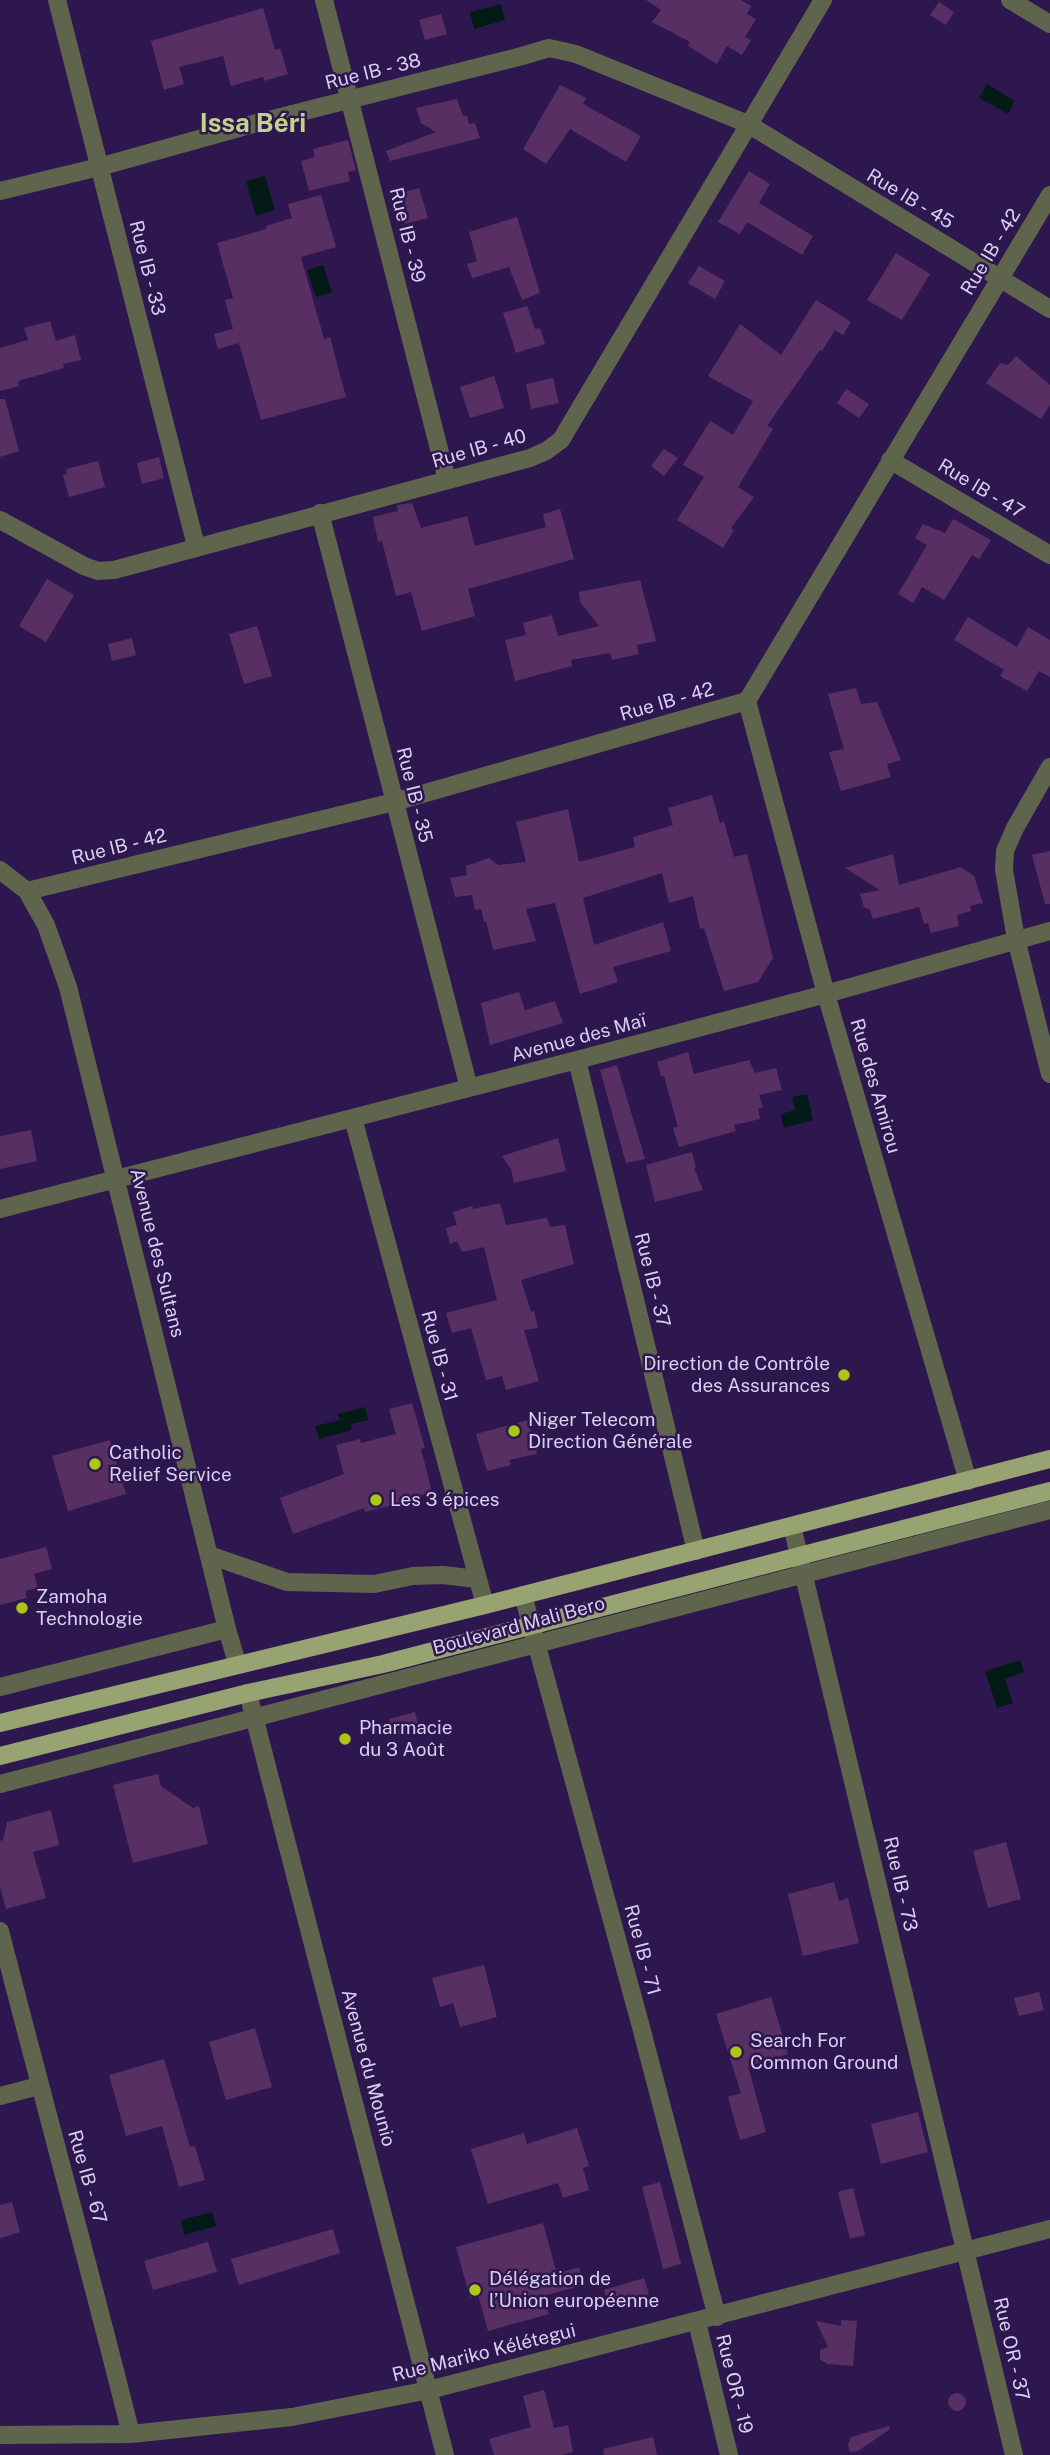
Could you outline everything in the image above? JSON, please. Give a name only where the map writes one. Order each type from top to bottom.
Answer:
[{"type":"main road","name":"Boulevard Mali Bero","points":[[0,1723],[237,1663],[485,1605],[1050,1459]]},
{"type":"main road","name":"Boulevard Mali Bero","points":[[0,1756],[248,1693],[534,1634],[802,1565],[1050,1491]]},
{"type":"street","name":"Rue IB - 33","points":[[57,0],[196,547]]},
{"type":"street","name":"Rue IB - 39","points":[[324,0],[447,480]]},
{"type":"street","name":"Rue IB - 40","points":[[0,520],[98,571],[114,570],[530,458],[546,451],[561,440],[823,0]]},
{"type":"street","points":[[1010,0],[1050,24]]},
{"type":"street","name":"Rue IB - 38","points":[[0,191],[549,48],[576,54],[748,124]]},
{"type":"street","name":"Rue IB - 45","points":[[748,124],[1050,309]]},
{"type":"street","name":"Rue IB - 42","points":[[27,891],[394,802],[747,701],[1050,195]]},
{"type":"street","name":"Rue IB - 47","points":[[890,460],[1050,555]]},
{"type":"street","name":"Rue IB - 35","points":[[320,513],[469,1088]]},
{"type":"street","name":"Rue des Amirou","points":[[747,701],[826,994],[968,1481]]},
{"type":"street","points":[[1050,767],[1015,828],[1005,851],[1004,870],[1016,939],[1050,1074]]},
{"type":"street","name":"Avenue des Sultans","points":[[0,870],[27,891],[46,925],[68,987],[237,1663]]},
{"type":"street","name":"Avenue des Maï","points":[[0,1209],[577,1060],[1050,931]]},
{"type":"street","name":"Rue IB - 37","points":[[577,1060],[696,1551]]},
{"type":"street","name":"Rue IB - 31","points":[[353,1118],[485,1605]]},
{"type":"street","name":"Boulevard Mali Bero","points":[[802,1565],[1050,1510]]},
{"type":"street","name":"Rue IB - 73","points":[[792,1526],[966,2252]]},
{"type":"street","points":[[209,1555],[287,1582],[374,1584],[413,1576],[443,1575],[477,1579]]},
{"type":"street","name":"Rue IB - 71","points":[[523,1595],[638,2013],[717,2317]]},
{"type":"street","points":[[0,1687],[227,1629]]},
{"type":"street","name":"Boulevard Mali Bero","points":[[0,1784],[254,1716],[534,1634]]},
{"type":"street","name":"Avenue du Mounio","points":[[248,1693],[445,2455]]},
{"type":"street","name":"Rue IB - 67","points":[[0,1930],[39,2085],[87,2256],[131,2434]]},
{"type":"street","points":[[0,2096],[39,2085]]},
{"type":"street","name":"Rue Mariko Kélétegui","points":[[0,2435],[131,2434],[292,2417],[429,2390],[1050,2229]]},
{"type":"street","name":"Rue OR - 37","points":[[966,2252],[1014,2455]]},
{"type":"street","name":"Rue OR - 19","points":[[697,2322],[729,2455]]},
{"type":"shaded area","points":[[501,4],[505,20],[474,29],[470,12]]},
{"type":"shaded area","points":[[987,84],[1015,101],[1008,114],[979,98]]},
{"type":"shaded area","points":[[265,176],[275,210],[256,216],[246,181]]},
{"type":"shaded area","points":[[323,265],[332,292],[316,297],[307,270]]},
{"type":"shaded area","points":[[807,1094],[813,1120],[784,1128],[781,1114],[795,1110],[792,1097]]},
{"type":"shaded area","points":[[365,1407],[368,1420],[351,1424],[352,1430],[319,1439],[315,1426],[340,1420],[338,1414]]},
{"type":"shaded area","points":[[1020,1660],[1024,1672],[1005,1679],[1013,1703],[997,1708],[985,1671]]},
{"type":"shaded area","points":[[212,2212],[216,2226],[184,2235],[181,2220]]},
{"type":"building","points":[[646,0],[741,0],[751,6],[747,14],[756,19],[745,37],[751,40],[742,55],[727,46],[717,64],[688,46],[690,42],[652,22],[661,10]]},
{"type":"building","points":[[939,2],[954,12],[946,25],[930,15]]},
{"type":"building","points":[[263,8],[275,50],[280,48],[288,74],[264,81],[263,77],[231,86],[223,56],[179,67],[184,84],[164,90],[151,41]]},
{"type":"building","points":[[441,14],[447,34],[425,40],[419,20]]},
{"type":"building","points":[[560,85],[586,98],[583,104],[641,136],[626,162],[570,129],[546,164],[523,149]]},
{"type":"building","points":[[457,99],[463,116],[467,116],[469,124],[475,123],[480,138],[390,161],[386,151],[436,132],[421,123],[416,108]]},
{"type":"building","points":[[348,140],[356,170],[348,172],[350,181],[309,191],[301,161],[315,157],[313,149]]},
{"type":"building","points":[[749,171],[770,184],[759,203],[813,236],[802,255],[747,222],[740,234],[718,222]]},
{"type":"building","points":[[419,188],[428,218],[405,224],[396,194]]},
{"type":"building","points":[[321,195],[336,247],[301,257],[324,339],[330,337],[346,397],[261,420],[239,343],[218,349],[214,334],[233,329],[225,300],[233,298],[217,243],[267,229],[266,226],[292,218],[288,204]]},
{"type":"building","points":[[517,217],[540,293],[522,300],[509,267],[472,278],[467,264],[477,261],[469,232]]},
{"type":"building","points":[[896,253],[930,274],[902,320],[867,300]]},
{"type":"building","points":[[699,266],[725,281],[715,299],[688,283]]},
{"type":"building","points":[[816,300],[851,322],[843,335],[835,330],[767,426],[773,429],[738,487],[754,497],[731,528],[734,530],[723,548],[677,520],[704,477],[683,465],[710,421],[733,435],[753,401],[708,376],[740,324],[781,355]]},
{"type":"building","points":[[527,306],[535,329],[540,328],[545,344],[516,353],[503,313]]},
{"type":"building","points":[[50,321],[56,341],[75,335],[81,360],[63,364],[64,368],[18,381],[19,386],[0,391],[0,348],[28,340],[24,328]]},
{"type":"building","points":[[1016,356],[1050,385],[1050,405],[1041,419],[986,383],[1000,363],[1008,365]]},
{"type":"building","points":[[494,376],[504,408],[470,418],[460,387]]},
{"type":"building","points":[[553,378],[559,403],[531,409],[526,384]]},
{"type":"building","points":[[846,389],[869,404],[859,418],[837,403]]},
{"type":"building","points":[[0,399],[5,399],[19,451],[0,457]]},
{"type":"building","points":[[664,449],[678,458],[664,476],[651,466]]},
{"type":"building","points":[[159,457],[164,478],[142,484],[137,463]]},
{"type":"building","points":[[98,461],[105,487],[69,497],[63,475],[67,474],[66,469]]},
{"type":"building","points":[[412,503],[421,528],[467,516],[475,546],[546,527],[543,514],[560,509],[574,559],[468,589],[475,616],[422,631],[411,592],[396,596],[382,541],[378,542],[373,517],[398,511],[397,505]]},
{"type":"building","points":[[953,519],[991,540],[979,559],[972,555],[944,600],[922,587],[913,603],[898,594],[927,545],[915,538],[923,524],[945,533]]},
{"type":"building","points":[[47,579],[74,595],[46,642],[19,626]]},
{"type":"building","points":[[640,580],[656,641],[637,645],[639,654],[612,660],[610,653],[571,660],[572,666],[515,681],[505,640],[526,635],[523,623],[552,615],[558,636],[599,626],[580,602],[579,592]]},
{"type":"building","points":[[968,617],[1017,647],[1028,627],[1050,640],[1050,677],[1039,671],[1027,691],[1000,676],[1004,670],[954,640]]},
{"type":"building","points":[[257,626],[272,676],[244,684],[229,634]]},
{"type":"building","points":[[132,638],[136,655],[112,661],[108,644]]},
{"type":"building","points":[[856,688],[861,704],[877,702],[901,760],[887,764],[891,777],[841,791],[829,752],[844,749],[828,694]]},
{"type":"building","points":[[712,795],[720,823],[724,822],[734,857],[747,854],[773,958],[758,982],[724,991],[704,928],[700,929],[693,896],[669,903],[662,873],[583,898],[594,945],[663,922],[671,951],[613,967],[618,982],[580,994],[555,903],[526,909],[536,941],[493,950],[486,921],[484,922],[481,909],[475,910],[472,895],[455,897],[450,878],[467,875],[466,866],[489,858],[498,865],[526,862],[516,822],[568,809],[579,862],[635,847],[633,837],[673,825],[668,808]]},
{"type":"building","points":[[1050,851],[1050,904],[1045,904],[1032,855]]},
{"type":"building","points":[[893,854],[899,885],[961,867],[974,876],[983,903],[970,906],[971,911],[957,915],[959,926],[931,933],[928,923],[924,924],[919,907],[873,919],[870,910],[864,907],[860,894],[880,890],[845,868]]},
{"type":"building","points":[[519,992],[525,1010],[555,1001],[563,1023],[490,1045],[481,1003]]},
{"type":"building","points":[[688,1052],[694,1074],[749,1060],[755,1073],[776,1068],[782,1090],[759,1095],[763,1107],[758,1109],[760,1119],[734,1125],[736,1131],[679,1147],[673,1128],[678,1127],[664,1076],[661,1076],[657,1062]]},
{"type":"building","points":[[617,1065],[645,1159],[626,1163],[600,1070]]},
{"type":"building","points":[[31,1130],[37,1161],[0,1169],[0,1136]]},
{"type":"building","points":[[558,1138],[566,1171],[514,1183],[511,1169],[502,1156]]},
{"type":"building","points":[[692,1152],[696,1167],[694,1168],[703,1190],[655,1202],[646,1165]]},
{"type":"building","points":[[500,1203],[506,1225],[547,1218],[550,1227],[565,1225],[574,1264],[521,1280],[538,1328],[524,1330],[539,1381],[506,1390],[502,1376],[486,1380],[471,1328],[452,1333],[446,1313],[497,1300],[484,1247],[462,1252],[457,1241],[450,1244],[446,1228],[457,1225],[453,1212],[472,1206],[473,1209]]},
{"type":"building","points":[[412,1403],[425,1448],[421,1449],[432,1492],[417,1496],[418,1502],[401,1507],[400,1503],[365,1512],[364,1508],[293,1534],[280,1498],[344,1474],[336,1445],[360,1439],[361,1443],[396,1434],[389,1409]]},
{"type":"building","points":[[528,1420],[537,1454],[509,1460],[511,1465],[487,1471],[476,1434]]},
{"type":"building","points":[[110,1440],[126,1494],[68,1511],[52,1456]]},
{"type":"building","points":[[46,1547],[52,1569],[34,1574],[38,1588],[25,1591],[27,1598],[0,1605],[0,1559]]},
{"type":"building","points":[[415,1712],[419,1729],[394,1736],[389,1719]]},
{"type":"building","points":[[158,1774],[161,1786],[193,1808],[199,1806],[208,1844],[133,1863],[113,1785]]},
{"type":"building","points":[[51,1810],[59,1845],[33,1852],[46,1898],[6,1909],[0,1887],[0,1841],[3,1840],[7,1822]]},
{"type":"building","points":[[1006,1842],[1021,1899],[988,1908],[973,1851]]},
{"type":"building","points":[[834,1882],[839,1901],[848,1898],[859,1943],[803,1956],[788,1894]]},
{"type":"building","points":[[484,1965],[497,2017],[460,2027],[453,2003],[440,2007],[432,1978]]},
{"type":"building","points":[[1039,1992],[1044,2010],[1019,2016],[1014,1998]]},
{"type":"building","points":[[771,1997],[788,2054],[748,2066],[766,2132],[740,2140],[728,2097],[741,2093],[716,2014]]},
{"type":"building","points":[[255,2028],[272,2087],[226,2100],[209,2042]]},
{"type":"building","points":[[164,2059],[190,2147],[195,2146],[205,2180],[179,2187],[162,2126],[126,2136],[109,2075]]},
{"type":"building","points":[[918,2112],[928,2152],[881,2164],[871,2124]]},
{"type":"building","points":[[577,2128],[589,2166],[583,2168],[589,2190],[563,2198],[558,2183],[488,2204],[471,2149],[524,2133],[527,2144]]},
{"type":"building","points":[[660,2182],[681,2264],[663,2269],[642,2187]]},
{"type":"building","points":[[853,2188],[865,2235],[850,2239],[838,2192]]},
{"type":"building","points":[[12,2202],[20,2232],[0,2238],[0,2205]]},
{"type":"building","points":[[543,2223],[557,2274],[579,2267],[584,2285],[543,2296],[549,2314],[488,2331],[478,2295],[470,2298],[456,2247]]},
{"type":"building","points":[[333,2229],[340,2253],[239,2285],[231,2259]]},
{"type":"building","points":[[208,2242],[217,2272],[153,2290],[144,2261]]},
{"type":"building","points":[[644,2278],[649,2294],[609,2306],[604,2290]]},
{"type":"building","points":[[841,2320],[857,2321],[853,2366],[827,2364],[820,2359],[820,2350],[828,2347],[816,2321],[841,2326]]},
{"type":"building","points":[[544,2390],[554,2428],[568,2425],[573,2452],[561,2455],[494,2455],[489,2439],[531,2427],[523,2396]]},
{"type":"building","points":[[953,2393],[961,2393],[966,2402],[964,2409],[953,2411],[948,2406],[948,2398]]},
{"type":"building","points":[[889,2426],[890,2429],[858,2451],[850,2452],[848,2445],[851,2437]]},
{"type":"building","points":[[653,2437],[657,2455],[604,2455],[603,2449]]},
{"type":"place","name":"Direction de Contrôle des Assurances","points":[[844,1375]]},
{"type":"place","name":"Niger Telecom Direction Générale","points":[[514,1431]]},
{"type":"place","name":"Catholic Relief Service","points":[[95,1464]]},
{"type":"place","name":"Les 3 épices","points":[[376,1500]]},
{"type":"place","name":"Zamoha Technologie","points":[[22,1608]]},
{"type":"place","name":"Pharmacie du 3 Août","points":[[345,1739]]},
{"type":"place","name":"Search For Common Ground","points":[[736,2052]]},
{"type":"place","name":"Délégation de l’Union européenne","points":[[475,2290]]},
{"type":"district","name":"Issa Béri","points":[[253,124]]}]
